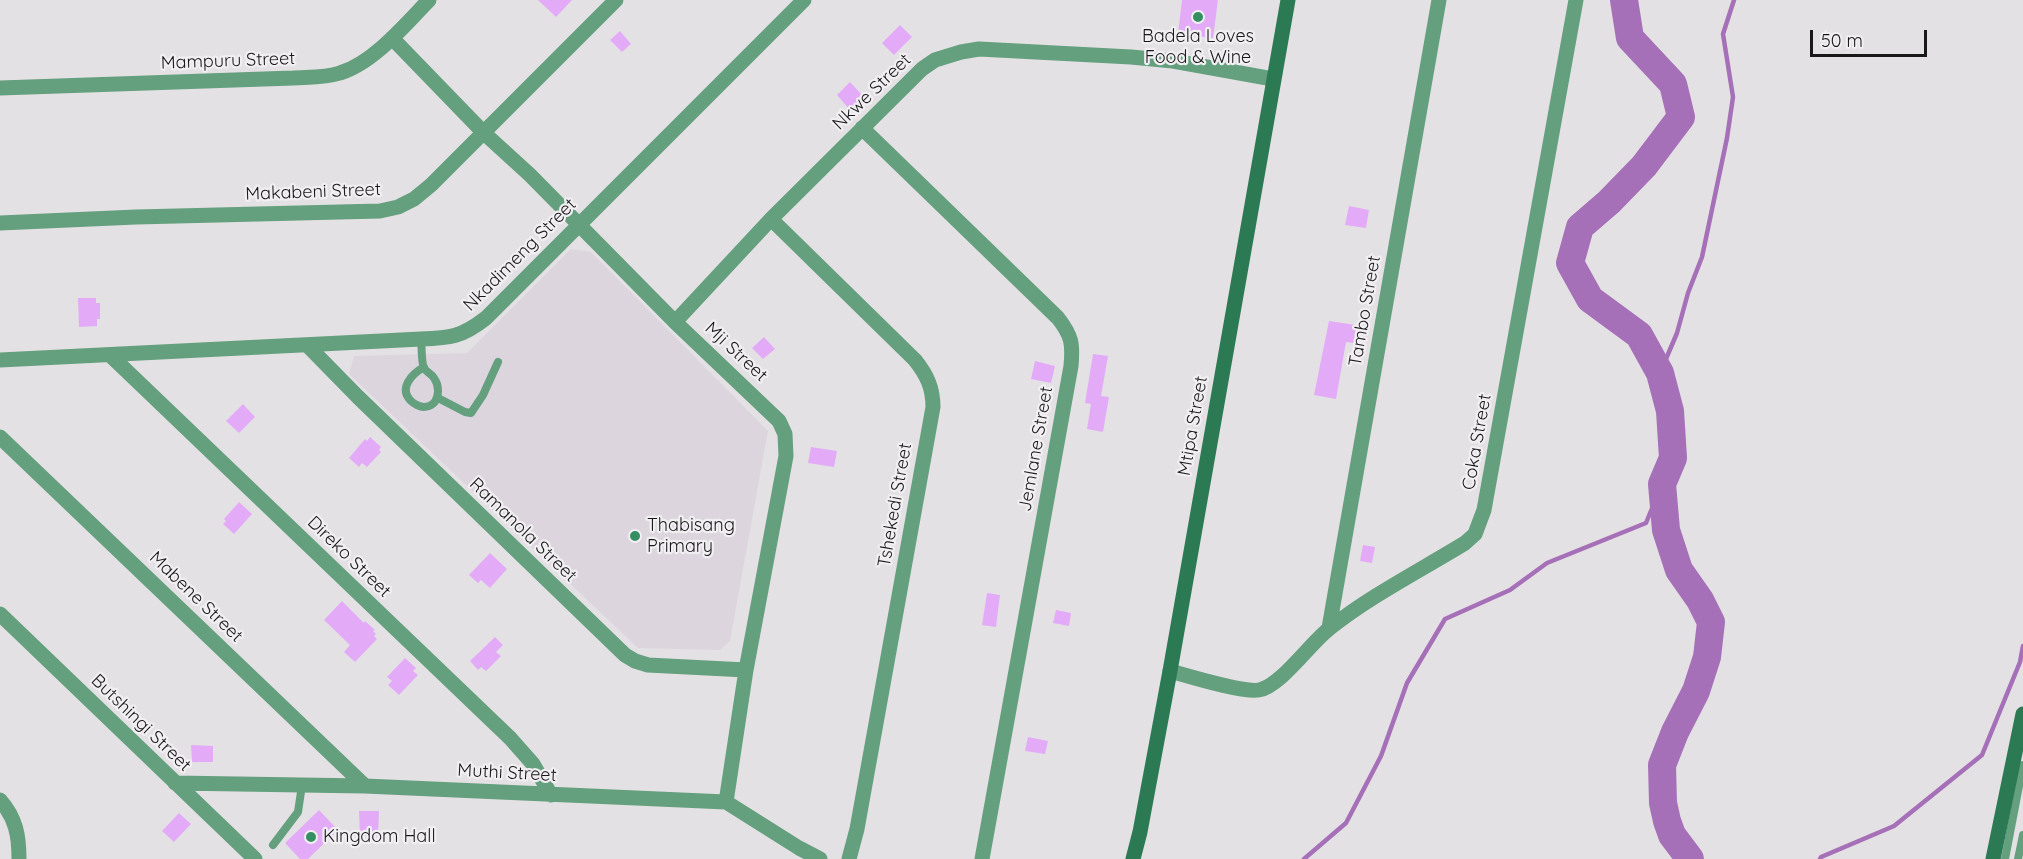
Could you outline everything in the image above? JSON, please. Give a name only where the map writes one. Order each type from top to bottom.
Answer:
[{"type":"street","name":"Mampuru Street","points":[[0,88],[321,76],[340,73],[362,62],[392,38],[429,0]]},
{"type":"street","name":"Makabeni Street","points":[[0,224],[136,217],[380,211],[398,207],[414,199],[616,0]]},
{"type":"street","name":"Nkadimeng Street","points":[[0,360],[421,339],[454,336],[474,328],[804,0]]},
{"type":"street","name":"Mtipa Street","points":[[1133,859],[1170,671],[1288,0]]},
{"type":"street","name":"Tambo Street","points":[[1329,628],[1439,0]]},
{"type":"street","name":"Coka Street","points":[[1170,671],[1242,689],[1260,690],[1281,676],[1329,628],[1465,543],[1475,534],[1484,510],[1576,0]]},
{"type":"street","name":"Mji Street","points":[[392,38],[483,133],[530,176],[675,322],[771,412],[779,421],[785,434],[786,456],[746,670],[726,802]]},
{"type":"street","name":"Nkwe Street","points":[[675,322],[771,219],[934,60],[961,52],[979,50],[1131,57],[1173,61],[1274,79]]},
{"type":"street","name":"Jemlane Street","points":[[862,128],[1058,318],[1067,330],[1072,345],[1071,366],[982,859]]},
{"type":"street","name":"Tshekedi Street","points":[[771,219],[915,360],[924,371],[933,396],[857,829],[849,859]]},
{"type":"street","name":"Ramanola Street","points":[[307,345],[625,655],[635,662],[648,665],[746,670]]},
{"type":"street","name":"Direko Street","points":[[110,355],[510,738],[533,764],[551,795]]},
{"type":"street","name":"Mabene Street","points":[[0,437],[365,786]]},
{"type":"street","name":"Butshingi Street","points":[[0,614],[255,859]]},
{"type":"street","points":[[1993,859],[2023,714]]},
{"type":"street","name":"Muthi Street","points":[[175,783],[365,786],[726,802],[820,859]]},
{"type":"street","points":[[0,801],[17,826],[20,859]]},
{"type":"lane","points":[[421,339],[423,367],[435,379],[438,388],[438,398],[432,405],[425,407],[417,405],[406,394],[409,379],[423,367]]},
{"type":"lane","points":[[438,398],[459,410],[471,413],[483,395],[498,362]]},
{"type":"lane","points":[[2005,859],[2023,765]]},
{"type":"lane","points":[[273,845],[298,812],[302,785]]},
{"type":"lane","points":[[2018,859],[2023,835]]},
{"type":"shaded area","name":"Thabisang Primary","points":[[571,249],[591,252],[768,431],[730,641],[720,650],[638,648],[349,374],[354,356],[467,353]]},
{"type":"building","points":[[538,0],[572,0],[556,17]]},
{"type":"building","name":"Badela Loves Food & Wine","points":[[1182,0],[1218,0],[1213,38],[1178,34]]},
{"type":"building","points":[[900,25],[912,37],[894,55],[882,43]]},
{"type":"building","points":[[620,31],[631,44],[622,52],[610,40]]},
{"type":"building","points":[[850,82],[864,97],[850,110],[837,95]]},
{"type":"building","points":[[1349,206],[1369,210],[1366,228],[1345,225]]},
{"type":"building","points":[[78,298],[96,298],[96,303],[100,303],[100,319],[97,319],[97,326],[79,327]]},
{"type":"building","points":[[1329,321],[1356,325],[1354,343],[1346,342],[1336,399],[1314,395]]},
{"type":"building","points":[[764,337],[775,349],[763,359],[752,348]]},
{"type":"building","points":[[1093,354],[1108,356],[1101,396],[1109,397],[1103,432],[1087,429],[1091,404],[1085,403]]},
{"type":"building","points":[[1035,361],[1055,366],[1051,383],[1031,379]]},
{"type":"building","points":[[243,404],[255,417],[239,433],[226,421]]},
{"type":"building","points":[[370,437],[381,447],[379,450],[381,452],[367,467],[362,463],[359,467],[349,458],[365,439],[367,441]]},
{"type":"building","points":[[811,447],[837,451],[834,467],[808,463]]},
{"type":"building","points":[[239,502],[252,514],[234,534],[223,524],[226,521],[224,519]]},
{"type":"building","points":[[1363,545],[1375,547],[1372,563],[1360,561]]},
{"type":"building","points":[[490,553],[507,569],[490,588],[481,580],[478,583],[469,575]]},
{"type":"building","points":[[987,593],[1000,595],[996,627],[982,625]]},
{"type":"building","points":[[342,601],[364,623],[365,621],[375,630],[373,631],[376,634],[374,636],[377,639],[355,662],[344,652],[350,645],[324,620]]},
{"type":"building","points":[[1056,610],[1071,613],[1069,626],[1053,623]]},
{"type":"building","points":[[495,637],[503,645],[496,652],[501,656],[486,671],[481,667],[478,670],[470,661]]},
{"type":"building","points":[[405,658],[416,668],[413,671],[418,675],[399,695],[388,685],[392,681],[387,677]]},
{"type":"building","points":[[1028,737],[1048,741],[1045,754],[1025,751]]},
{"type":"building","points":[[191,745],[213,746],[213,762],[192,762]]},
{"type":"building","name":"Kingdom Hall","points":[[319,810],[338,830],[308,859],[300,859],[285,843]]},
{"type":"building","points":[[359,811],[379,811],[378,836],[360,836]]},
{"type":"building","points":[[179,813],[191,824],[174,842],[162,831]]},
{"type":"waterway","points":[[1624,0],[1630,38],[1673,84],[1681,117],[1644,166],[1609,202],[1580,227],[1570,263],[1590,299],[1639,335],[1660,373],[1670,411],[1673,458],[1662,484],[1666,530],[1679,570],[1700,600],[1711,622],[1707,657],[1696,691],[1675,732],[1662,765],[1663,803],[1667,821],[1672,835],[1690,859]]},
{"type":"waterway","points":[[1660,373],[1677,333],[1688,293],[1702,257],[1727,138],[1733,97],[1723,34],[1734,0]]},
{"type":"waterway","points":[[1304,859],[1346,823],[1381,756],[1407,683],[1445,619],[1510,590],[1547,563],[1646,523],[1662,484]]},
{"type":"waterway","points":[[1820,859],[1894,826],[1982,755],[2020,662],[2023,646]]},
{"type":"place","name":"Badela Loves Food & Wine","points":[[1198,17]]},
{"type":"place","name":"Thabisang Primary","points":[[635,536]]},
{"type":"place","name":"Kingdom Hall","points":[[311,837]]}]
